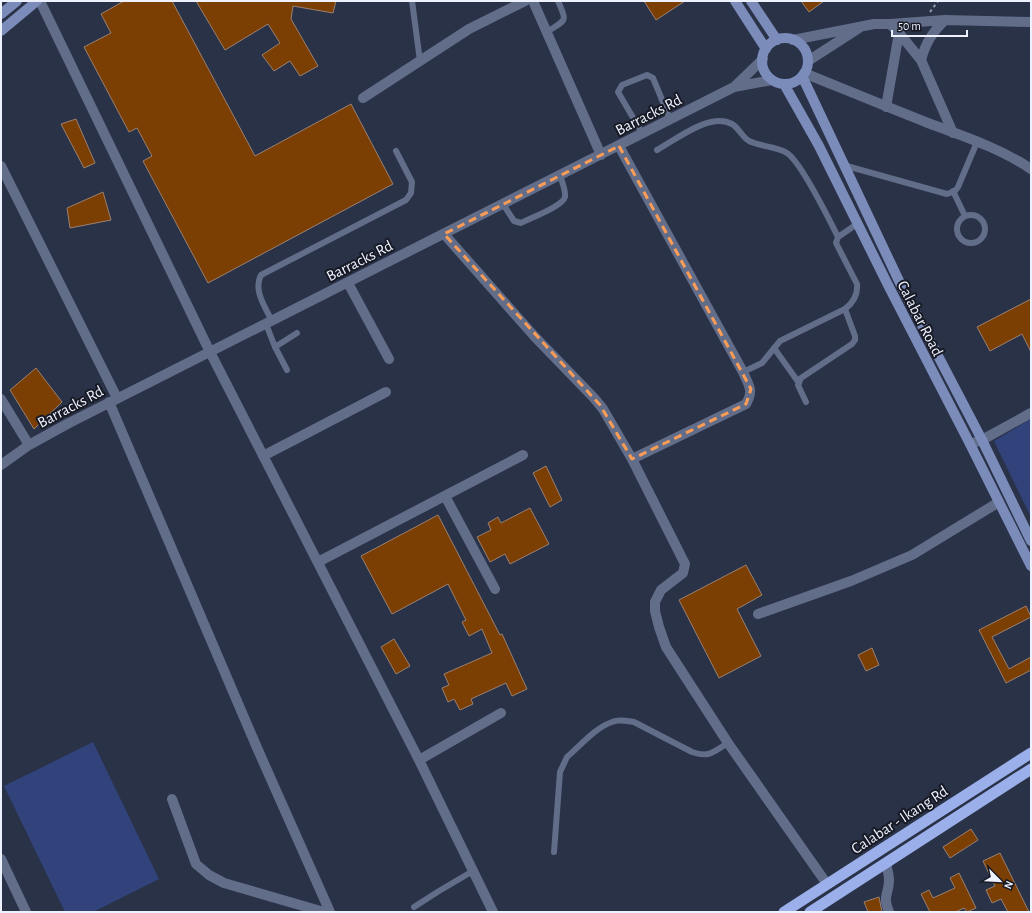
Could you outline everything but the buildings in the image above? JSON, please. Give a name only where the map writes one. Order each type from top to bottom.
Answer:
[{"type":"highway","name":"Calabar - Ikang Rd","points":[[784,912],[1031,753]]},
{"type":"highway","name":"Calabar - Ikang Rd","points":[[810,912],[1031,769]]},
{"type":"main road","points":[[1,30],[36,1]]},
{"type":"main road","points":[[735,1],[764,54],[764,69],[772,80],[784,84],[791,83],[803,75],[808,61],[804,48],[788,38],[773,42],[764,54]]},
{"type":"main road","points":[[751,1],[777,40]]},
{"type":"main road","points":[[1,14],[15,2]]},
{"type":"main road","name":"Calabar Road","points":[[803,75],[843,165],[900,283],[982,440],[1031,541]]},
{"type":"main road","name":"Calabar Road","points":[[784,84],[818,146],[1031,566]]},
{"type":"street","points":[[40,1],[210,352],[419,760],[493,912]]},
{"type":"street","points":[[363,98],[469,29],[525,1]]},
{"type":"street","points":[[533,1],[600,155]]},
{"type":"street","points":[[793,40],[874,24],[945,20],[1031,22]]},
{"type":"street","points":[[921,60],[926,43],[945,20]]},
{"type":"street","points":[[890,24],[921,60],[953,133]]},
{"type":"street","points":[[808,61],[864,25]]},
{"type":"street","points":[[886,107],[899,33]]},
{"type":"street","name":"Barracks Rd","points":[[734,87],[764,54]]},
{"type":"street","points":[[803,75],[977,142],[1017,159],[1031,169]]},
{"type":"street","name":"Barracks Rd","points":[[1,465],[29,445],[113,400],[348,283],[734,87],[772,80]]},
{"type":"street","points":[[619,146],[751,389],[751,396],[746,404],[632,459]]},
{"type":"street","points":[[1,166],[113,400],[258,750],[330,912]]},
{"type":"street","points":[[444,234],[535,337],[600,404],[632,459],[685,564],[683,573],[661,590],[655,602],[655,611],[666,648],[728,743],[827,884]]},
{"type":"street","points":[[348,283],[389,359]]},
{"type":"street","points":[[264,456],[386,392]]},
{"type":"street","points":[[1,399],[29,445]]},
{"type":"street","points":[[970,444],[982,440],[1031,413]]},
{"type":"street","points":[[318,562],[523,455]]},
{"type":"street","points":[[445,496],[495,590]]},
{"type":"street","points":[[758,614],[851,581],[912,555],[999,502]]},
{"type":"street","points":[[419,760],[501,713]]},
{"type":"street","points":[[172,799],[196,864],[209,875],[224,883],[324,912]]},
{"type":"street","points":[[1,859],[26,912]]},
{"type":"street","points":[[886,863],[889,880],[885,896],[885,904],[889,912]]},
{"type":"lane","points":[[412,1],[420,61]]},
{"type":"lane","points":[[547,32],[564,20],[565,16],[558,1]]},
{"type":"lane","points":[[642,133],[618,92],[622,85],[647,75],[654,78],[670,120]]},
{"type":"lane","points":[[657,150],[705,123],[725,121],[734,125],[748,140],[779,149],[788,154],[799,166],[838,236]]},
{"type":"lane","points":[[843,165],[877,173],[947,194],[958,187],[977,142]]},
{"type":"lane","points":[[287,370],[275,347],[269,322],[258,292],[258,282],[261,275],[406,200],[411,193],[412,182],[396,151]]},
{"type":"lane","points":[[503,204],[514,221],[521,223],[559,204],[564,199],[565,192],[560,175]]},
{"type":"lane","points":[[953,191],[965,216]]},
{"type":"lane","points":[[973,215],[980,218],[984,225],[984,233],[980,240],[973,243],[965,242],[959,237],[957,229],[959,222],[965,216],[973,215]]},
{"type":"lane","points":[[743,372],[762,362],[780,341],[845,309],[850,305],[858,290],[857,284],[836,243],[838,236],[857,224]]},
{"type":"lane","points":[[799,383],[801,378],[852,344],[855,340],[855,336],[845,309]]},
{"type":"lane","points":[[275,347],[298,333]]},
{"type":"lane","points":[[774,348],[799,383],[798,385],[806,402]]},
{"type":"lane","points":[[554,852],[560,772],[563,763],[566,758],[602,726],[612,721],[623,720],[634,722],[692,752],[701,755],[709,755],[728,743]]},
{"type":"lane","points":[[414,907],[474,871]]},
{"type":"highlighted area","points":[[619,146],[751,389],[746,404],[632,459],[600,405],[444,234]]},
{"type":"shaded area","points":[[1031,419],[1031,517],[994,441]]},
{"type":"shaded area","points":[[93,742],[159,879],[93,912],[65,912],[4,786]]}]
